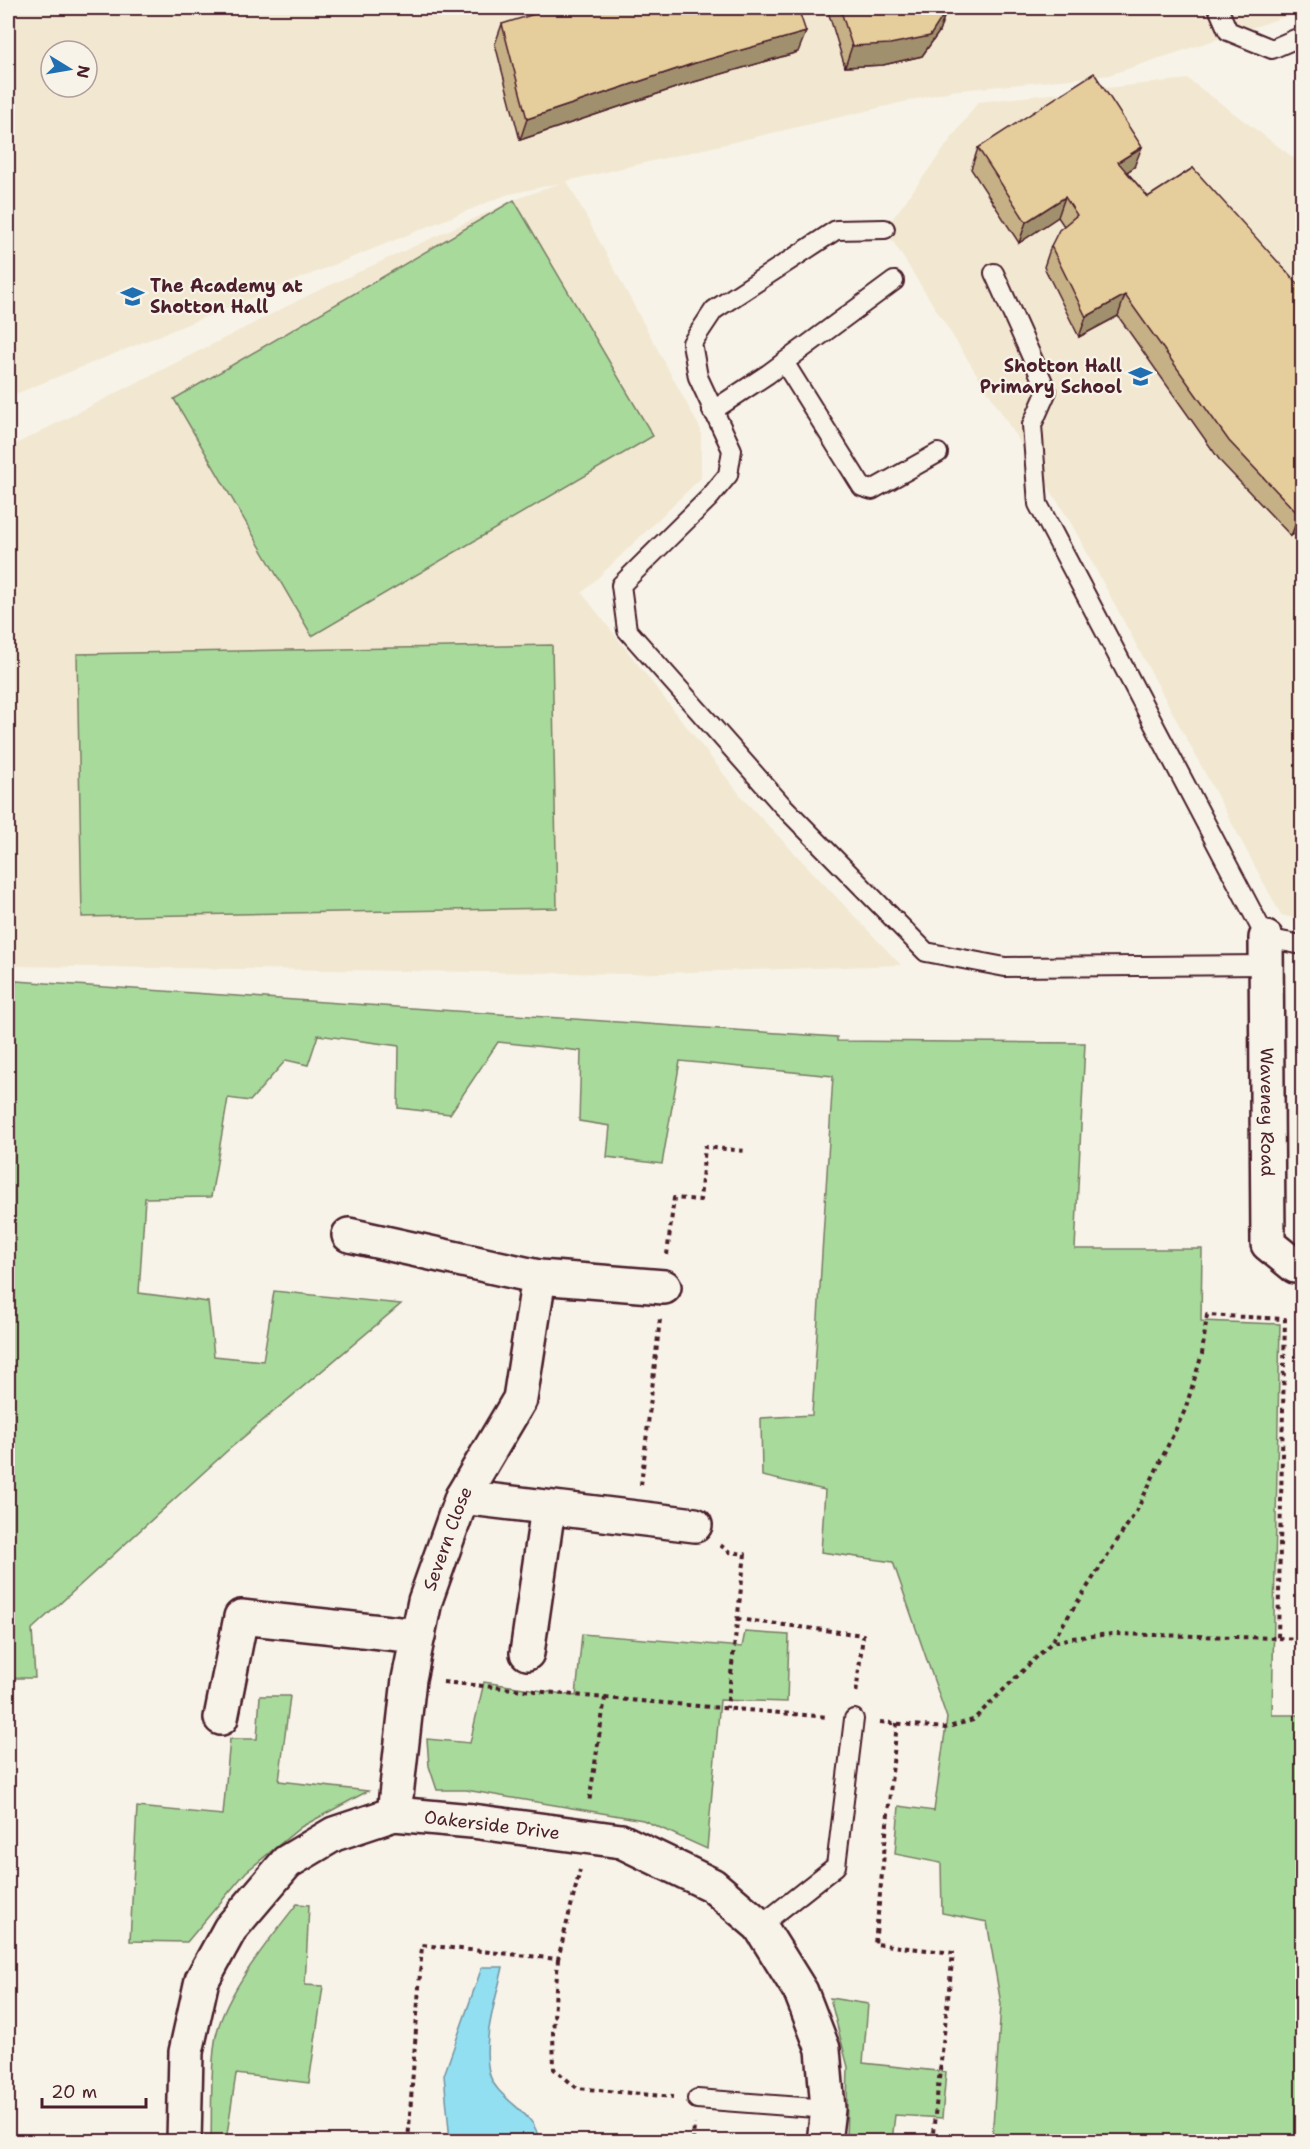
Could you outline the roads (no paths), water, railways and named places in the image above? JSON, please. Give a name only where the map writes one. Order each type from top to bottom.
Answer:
[{"type":"street","name":"Waveney Road","points":[[1266,952],[1268,1244],[1295,1266],[1302,1266]]},
{"type":"street","points":[[349,1235],[539,1277],[664,1287]]},
{"type":"street","name":"Severn Close","points":[[394,1814],[409,1679],[425,1601],[462,1497],[520,1399],[539,1277]]},
{"type":"street","points":[[462,1497],[695,1525]]},
{"type":"street","points":[[527,1653],[548,1508]]},
{"type":"street","points":[[221,1718],[241,1617],[418,1636]]},
{"type":"street","name":"Oakerside Drive","points":[[184,2142],[186,2052],[199,1990],[202,1980],[230,1929],[287,1862],[334,1834],[394,1814],[472,1821],[621,1841],[712,1885],[760,1926],[801,1992],[823,2049],[828,2109],[824,2142]]},
{"type":"lane","points":[[1218,8],[1228,31],[1272,49],[1302,36]]},
{"type":"lane","points":[[885,229],[836,230],[714,310],[692,343],[698,377],[732,450],[728,475],[709,498],[621,585],[627,630],[782,805],[926,952],[1005,967],[1266,952],[1302,945]]},
{"type":"lane","points":[[994,273],[1047,391],[1032,425],[1038,504],[1266,952]]},
{"type":"lane","points":[[712,411],[784,362],[894,281]]},
{"type":"lane","points":[[784,362],[862,487],[872,490],[938,453]]},
{"type":"lane","points":[[760,1926],[836,1866],[854,1719]]},
{"type":"lane","points":[[697,2099],[828,2109]]},
{"type":"water","points":[[482,1967],[503,1967],[487,2046],[489,2072],[499,2091],[532,2122],[538,2141],[450,2141],[444,2075]]},
{"type":"place","name":"The Academy at Shotton Hall","points":[[132,296]]},
{"type":"place","name":"Shotton Hall Primary School","points":[[1140,376]]}]
